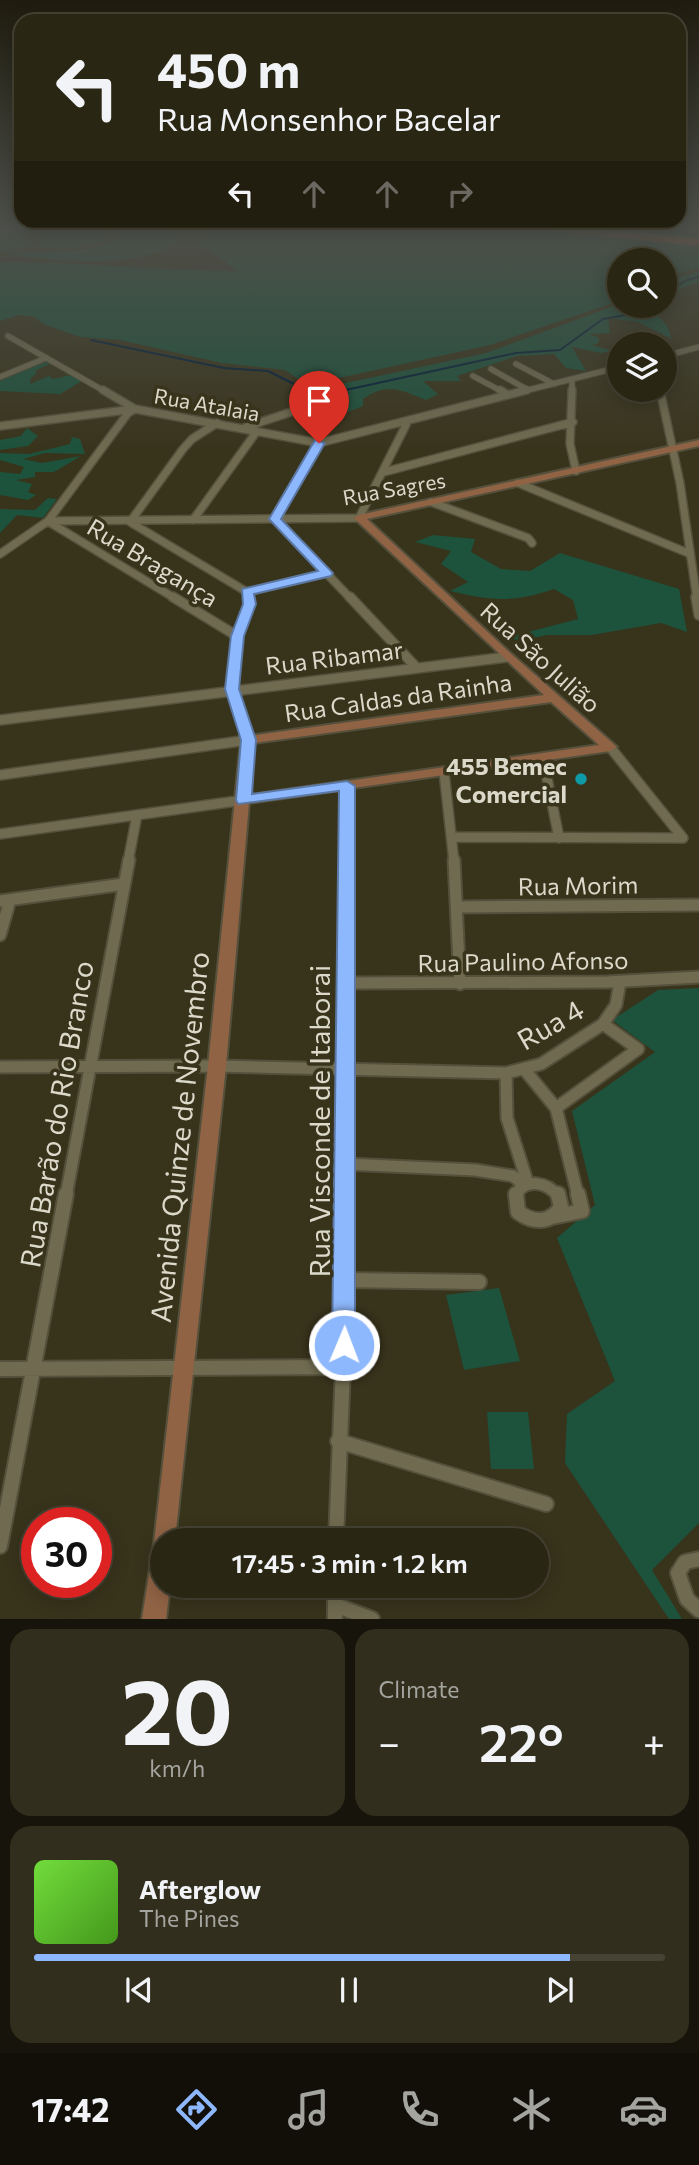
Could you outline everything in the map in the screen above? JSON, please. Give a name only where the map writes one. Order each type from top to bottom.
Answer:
[{"type":"street","name":"Rua Atalaia","points":[[9,336],[135,409],[319,443],[607,371]]},
{"type":"street","points":[[677,353],[699,347]]},
{"type":"street","points":[[0,377],[46,358]]},
{"type":"street","points":[[516,364],[554,384]]},
{"type":"street","points":[[491,369],[528,390]]},
{"type":"street","points":[[473,376],[508,395]]},
{"type":"street","points":[[572,380],[573,422],[569,444],[576,471]]},
{"type":"street","points":[[662,402],[680,483],[699,615]]},
{"type":"street","points":[[242,428],[312,405]]},
{"type":"street","points":[[0,426],[135,409]]},
{"type":"street","points":[[0,554],[48,521],[128,413],[135,409]]},
{"type":"street","points":[[359,518],[408,421]]},
{"type":"street","points":[[384,472],[573,422]]},
{"type":"street","points":[[217,423],[192,439],[183,449],[130,522],[247,592],[327,573]]},
{"type":"street","points":[[193,520],[257,430]]},
{"type":"street","points":[[319,443],[275,519],[415,666]]},
{"type":"street","name":"Rua Sagres","points":[[48,521],[359,518],[699,443]]},
{"type":"street","points":[[518,483],[579,507],[628,533],[688,553]]},
{"type":"street","points":[[431,502],[528,538],[532,543]]},
{"type":"street","name":"Rua São Julião","points":[[359,518],[507,657],[610,747],[683,838],[559,838]]},
{"type":"street","name":"Rua Bragança","points":[[48,521],[237,636]]},
{"type":"street","points":[[247,592],[249,604],[237,636],[232,689],[248,740]]},
{"type":"street","name":"Rua Ribamar","points":[[0,720],[415,666],[507,657]]},
{"type":"street","name":"Rua Caldas da Rainha","points":[[0,775],[553,698]]},
{"type":"street","name":"Avenida Quinze de Novembro","points":[[165,1528],[217,1066],[248,740]]},
{"type":"street","points":[[0,834],[610,747]]},
{"type":"street","points":[[453,837],[559,838],[543,758]]},
{"type":"street","points":[[444,772],[453,837],[460,984]]},
{"type":"street","name":"Rua Visconde de Itaborai","points":[[336,1528],[343,1367],[346,1164],[347,786]]},
{"type":"street","name":"Rua Barão do Rio Branco","points":[[0,1546],[137,815]]},
{"type":"street","points":[[0,935],[5,900],[124,884]]},
{"type":"street","name":"Rua Morim","points":[[457,907],[699,905]]},
{"type":"street","name":"Rua Paulino Afonso","points":[[346,983],[620,982],[699,977]]},
{"type":"street","name":"Rua 4","points":[[526,1184],[507,1118],[506,1073],[541,1064],[603,1024],[615,1005],[620,982]]},
{"type":"street","points":[[556,1108],[638,1049],[603,1024]]},
{"type":"street","points":[[0,1067],[217,1066],[506,1073]]},
{"type":"street","points":[[524,1069],[556,1108],[582,1211],[538,1221],[518,1212],[513,1200],[518,1189],[526,1184]]},
{"type":"street","points":[[346,1164],[475,1170],[513,1176],[526,1184],[547,1185],[558,1194],[561,1207],[552,1217]]},
{"type":"street","points":[[344,1280],[479,1282]]},
{"type":"street","points":[[0,1368],[343,1367]]},
{"type":"street","points":[[338,1441],[545,1504]]},
{"type":"street","points":[[698,1558],[685,1562],[678,1573],[683,1594],[690,1604],[699,1610]]},
{"type":"street","points":[[154,1619],[157,1598]]},
{"type":"street","points":[[335,1612],[372,1619]]},
{"type":"green space","points":[[0,304],[607,304],[490,345],[307,385],[285,370],[222,363],[120,340],[80,337],[46,325],[34,317],[19,315],[0,321]]},
{"type":"green space","points":[[607,308],[610,332],[589,334],[599,338],[598,343],[592,345],[607,349],[607,352],[572,347],[586,371],[566,368],[554,354],[517,356],[457,376],[461,381],[423,381],[438,394],[426,400],[388,389],[363,399],[363,406],[348,412],[313,390],[486,353]]},
{"type":"green space","points":[[608,318],[660,318],[669,332],[658,332],[638,322]]},
{"type":"green space","points":[[45,362],[51,363],[35,371],[37,373],[31,378],[30,384],[49,376],[53,379],[71,375],[82,381],[60,394],[0,391],[0,381]]},
{"type":"green space","points":[[27,428],[38,436],[28,446],[0,450],[0,440],[21,436]]},
{"type":"green space","points":[[72,437],[80,439],[85,454],[45,453],[23,459],[42,463],[81,456],[54,472],[35,472],[35,477],[16,480],[32,484],[28,492],[36,495],[28,500],[0,495],[0,472],[20,474],[24,467],[0,460],[0,453],[29,454],[70,444]]},
{"type":"green space","points":[[48,498],[57,499],[43,518],[17,515],[0,533],[0,509],[35,510]]},
{"type":"green space","points":[[433,535],[475,539],[471,552],[501,569],[530,571],[560,553],[679,589],[687,632],[661,623],[592,635],[501,639],[578,619],[573,600],[554,589],[526,597],[502,599],[450,591],[468,582],[441,564],[451,551],[415,542]]},
{"type":"green space","points":[[699,988],[699,1523],[652,1570],[682,1619],[669,1619],[565,1463],[567,1414],[615,1381],[557,1238],[595,1205],[572,1111],[655,1052],[612,1020],[658,990]]},
{"type":"green space","points":[[499,1288],[520,1361],[464,1370],[446,1295]]},
{"type":"green space","points":[[487,1412],[528,1412],[534,1469],[491,1469]]},
{"type":"waterway","points":[[91,340],[224,368],[268,371],[318,396],[516,353],[560,350],[603,319],[609,318]]},
{"type":"place","name":"455 Bemec Comercial","points":[[581,779]]},
{"type":"route","points":[[319,443],[275,519],[327,573],[247,592],[249,604],[237,636],[232,689],[248,740],[244,800],[347,786],[344,1345]]}]
